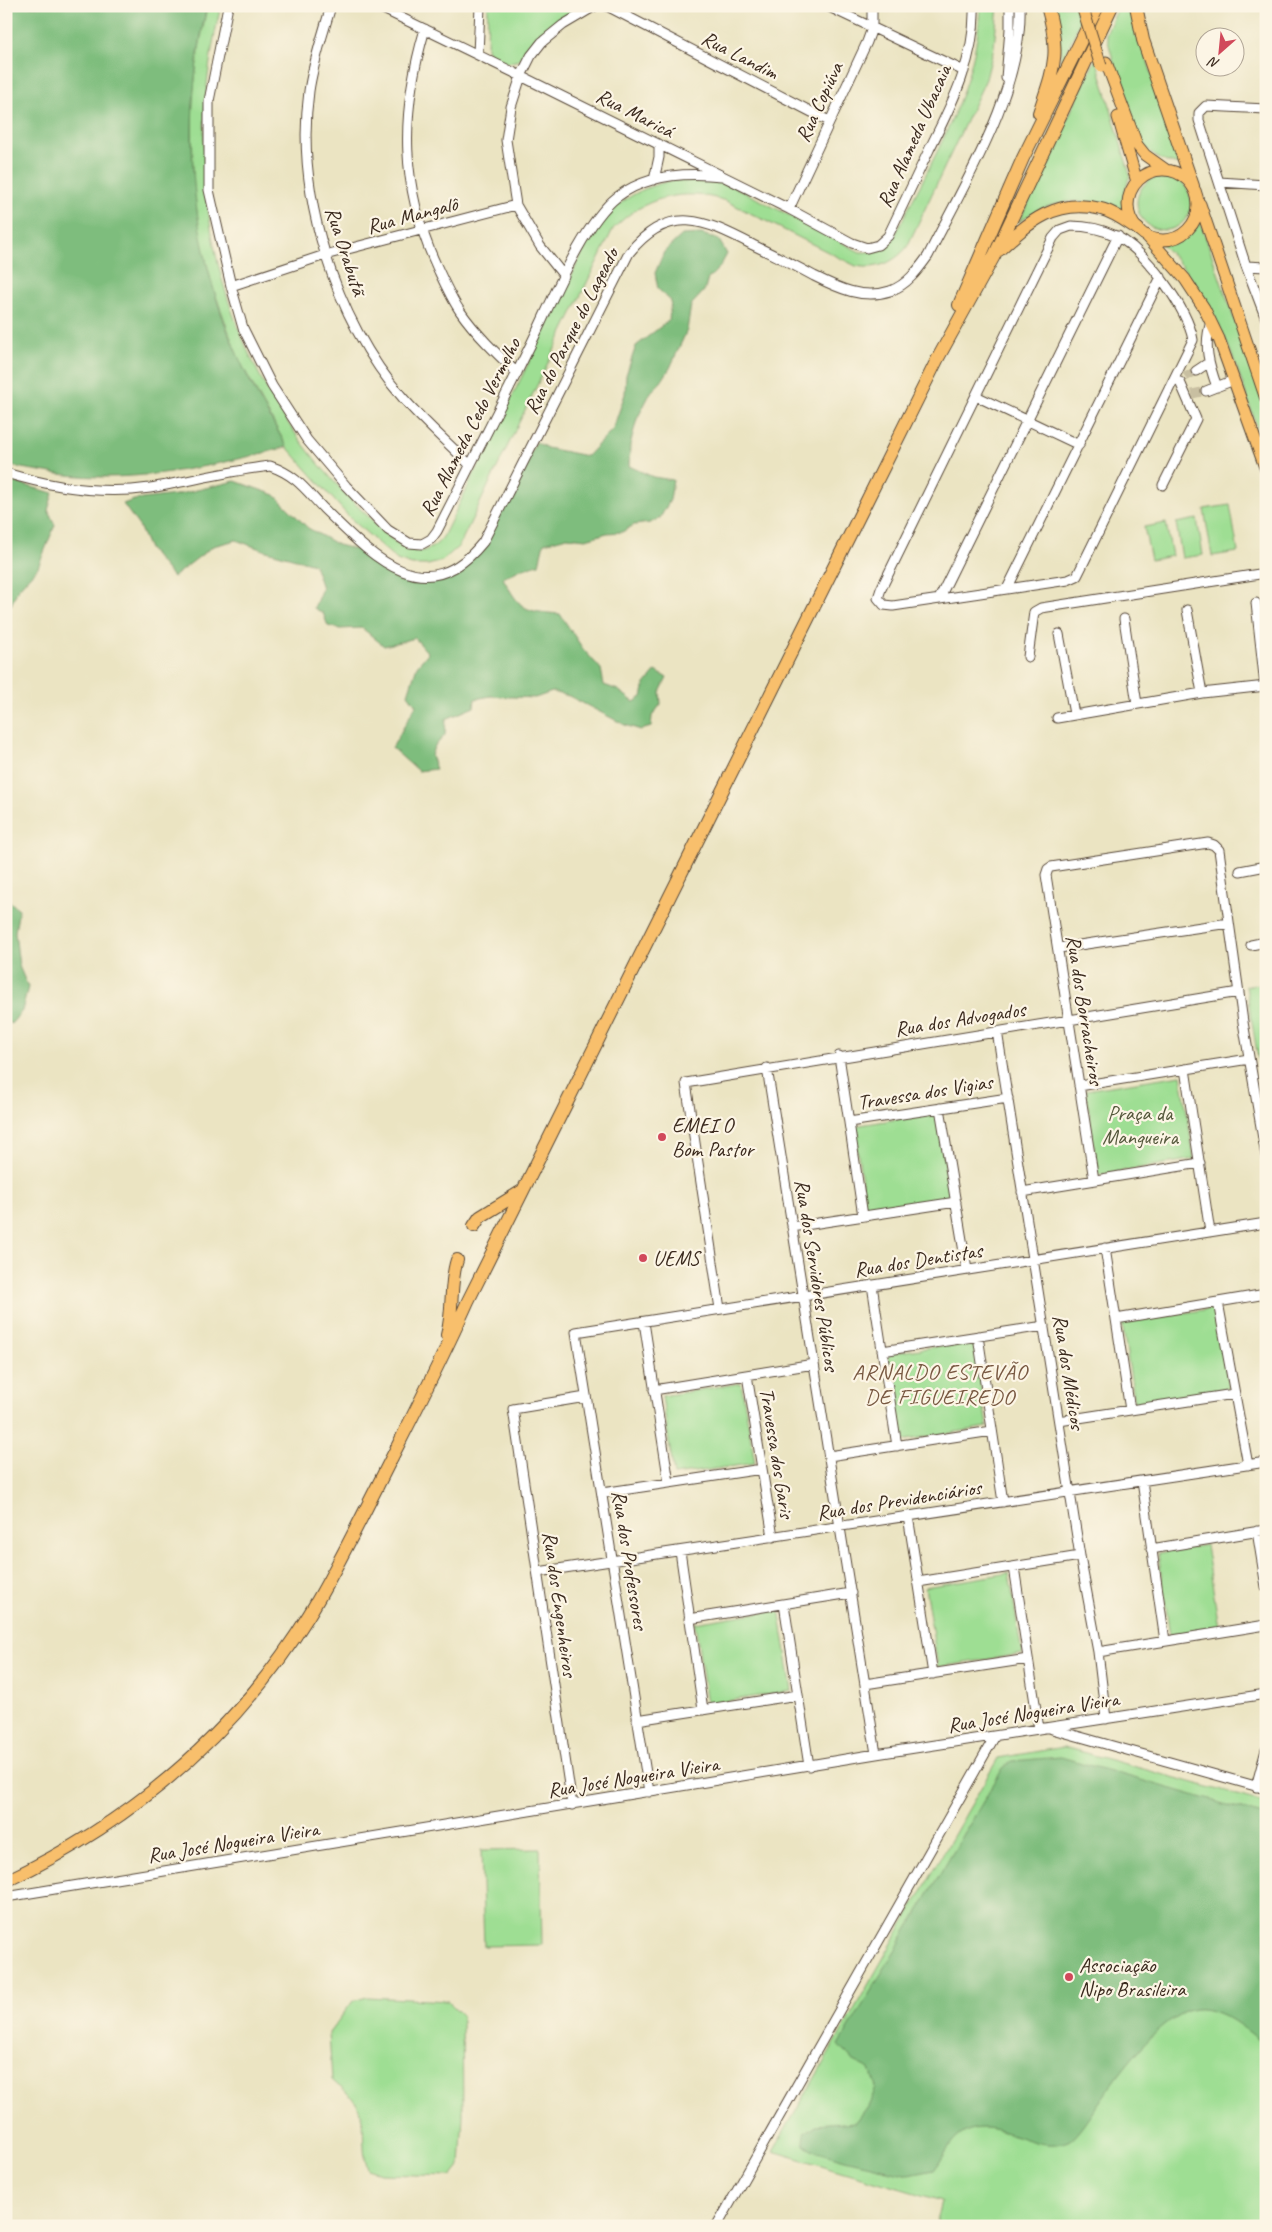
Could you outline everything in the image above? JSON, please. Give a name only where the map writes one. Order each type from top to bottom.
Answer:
[{"type":"highway","points":[[1023,158],[1054,66],[1056,47],[1047,6]]},
{"type":"highway","points":[[938,358],[953,316],[1023,158],[1098,6]]},
{"type":"highway","points":[[6,1881],[86,1839],[134,1808],[174,1776],[203,1748],[258,1688],[309,1615],[334,1571],[439,1366],[468,1301],[938,358],[994,256],[1112,6]]},
{"type":"highway","points":[[1136,6],[1144,40],[1195,189]]},
{"type":"highway","points":[[994,256],[1022,229],[1042,215],[1067,207],[1101,209],[1142,232]]},
{"type":"highway","points":[[474,1226],[480,1217],[523,1190]]},
{"type":"highway","points":[[439,1366],[450,1322],[453,1270],[456,1260]]},
{"type":"main road","points":[[1082,6],[1137,144],[1145,155],[1166,170],[1182,175],[1195,189],[1266,399]]},
{"type":"main road","points":[[1088,6],[1137,182]]},
{"type":"main road","points":[[1166,170],[1145,175],[1137,182],[1130,193],[1128,206],[1131,218],[1185,279],[1211,322],[1263,451],[1266,470]]},
{"type":"main road","points":[[1142,232],[1162,240],[1179,236],[1192,226],[1198,210],[1195,189]]},
{"type":"street","name":"Rua Alameda Cedo Vermelho","points":[[228,6],[209,101],[209,190],[242,328],[272,386],[302,433],[346,486],[388,530],[409,543],[422,544],[431,539],[437,531],[564,276],[600,212],[618,196],[669,175],[698,173],[722,176]]},
{"type":"street","name":"Rua Orabutã","points":[[331,6],[309,90],[306,140],[313,203],[325,255],[350,318],[373,356],[402,397],[470,465]]},
{"type":"street","name":"Rua Maricá","points":[[377,6],[659,144],[852,243],[867,248],[878,244]]},
{"type":"street","points":[[478,56],[480,6]]},
{"type":"street","points":[[564,276],[540,246],[516,205],[506,140],[511,107],[521,76],[542,42],[563,25],[595,6]]},
{"type":"street","name":"Rua Landim","points":[[607,6],[829,121]]},
{"type":"street","points":[[827,6],[964,71]]},
{"type":"street","name":"Rua Copiúva","points":[[788,209],[872,28],[872,6]]},
{"type":"street","name":"Rua Alameda Ubacaia","points":[[878,244],[888,236],[954,99],[964,71],[971,39],[974,6]]},
{"type":"street","name":"Rua do Parque do Lageado","points":[[1004,98],[1010,6]]},
{"type":"street","name":"Rua do Parque do Lageado","points":[[6,473],[61,487],[84,490],[122,489],[148,488],[270,466],[285,471],[300,482],[322,507],[390,566],[407,574],[430,576],[451,571],[470,557],[482,542],[629,253],[637,243],[663,225],[677,221],[710,224],[824,281],[858,294],[890,291],[913,277],[928,256],[999,114],[1016,54],[1020,6]]},
{"type":"street","points":[[425,29],[410,93],[406,145],[411,186],[421,231],[460,310],[482,338],[517,373]]},
{"type":"street","points":[[1266,109],[1206,106],[1199,113],[1199,120],[1218,182],[1246,266],[1266,318]]},
{"type":"street","points":[[654,180],[659,157],[659,144]]},
{"type":"street","points":[[1218,182],[1266,185]]},
{"type":"street","name":"Rua Mangalô","points":[[231,286],[325,255],[516,205]]},
{"type":"street","points":[[1071,226],[1090,226],[1118,236],[1161,277],[1191,329],[1193,340],[1076,576],[1068,580],[940,597],[893,606],[884,604],[878,598],[880,590],[1056,234],[1060,230],[1071,226]]},
{"type":"street","points":[[940,597],[1118,236]]},
{"type":"street","points":[[1246,266],[1266,267]]},
{"type":"street","points":[[1007,589],[1161,277]]},
{"type":"street","points":[[1211,322],[1206,345],[1209,356],[1208,362],[1217,387]]},
{"type":"street","points":[[1196,371],[1208,362]]},
{"type":"street","points":[[1170,388],[1183,380]]},
{"type":"street","points":[[1183,380],[1192,394]]},
{"type":"street","points":[[1163,485],[1196,419],[1183,380]]},
{"type":"street","points":[[1206,391],[1234,380]]},
{"type":"street","points":[[976,396],[1079,445]]},
{"type":"street","points":[[1028,657],[1034,612],[1041,608],[1266,573]]},
{"type":"street","points":[[1057,718],[1202,693],[1265,686],[1265,670],[1256,602]]},
{"type":"street","points":[[1187,610],[1202,693]]},
{"type":"street","points":[[1124,619],[1137,704]]},
{"type":"street","points":[[1059,634],[1074,714]]},
{"type":"street","name":"Rua dos Borracheiros","points":[[1094,1180],[1046,874],[1051,867],[1208,843],[1214,845],[1219,850],[1229,923]]},
{"type":"street","points":[[1240,871],[1266,866]]},
{"type":"street","points":[[1059,948],[1229,923],[1266,1156]]},
{"type":"street","points":[[1251,945],[1266,942]]},
{"type":"street","name":"Rua dos Advogados","points":[[720,1309],[686,1083],[839,1056],[1239,992]]},
{"type":"street","name":"Rua dos Médicos","points":[[997,1031],[1080,1556],[1098,1652],[1106,1718]]},
{"type":"street","points":[[839,1056],[862,1216]]},
{"type":"street","points":[[1080,1086],[1250,1059]]},
{"type":"street","name":"Rua dos Servidores Públicos","points":[[767,1068],[876,1754]]},
{"type":"street","points":[[1185,1069],[1210,1232]]},
{"type":"street","name":"Travessa dos Vigias","points":[[848,1122],[1008,1098]]},
{"type":"street","points":[[940,1108],[967,1270]]},
{"type":"street","points":[[1022,1192],[1200,1163]]},
{"type":"street","points":[[792,1227],[956,1202]]},
{"type":"street","name":"Rua dos Dentistas","points":[[576,1332],[1266,1223]]},
{"type":"street","points":[[1105,1248],[1130,1410]]},
{"type":"street","points":[[872,1285],[897,1446]]},
{"type":"street","points":[[1116,1319],[1266,1294]]},
{"type":"street","points":[[1218,1302],[1248,1465]]},
{"type":"street","points":[[644,1322],[669,1483]]},
{"type":"street","points":[[882,1351],[1044,1326]]},
{"type":"street","name":"Rua dos Professores","points":[[576,1332],[648,1792]]},
{"type":"street","points":[[978,1336],[1003,1502]]},
{"type":"street","points":[[654,1390],[814,1364]]},
{"type":"street","name":"Travessa dos Garis","points":[[747,1375],[773,1537]]},
{"type":"street","points":[[1059,1420],[1234,1394]]},
{"type":"street","name":"Rua dos Engenheiros","points":[[572,1805],[513,1409],[586,1397]]},
{"type":"street","points":[[829,1456],[992,1431]]},
{"type":"street","name":"Rua dos Previdenciários","points":[[538,1572],[1266,1462]]},
{"type":"street","points":[[602,1493],[762,1469]]},
{"type":"street","points":[[1142,1481],[1165,1641]]},
{"type":"street","points":[[908,1516],[933,1674]]},
{"type":"street","points":[[1152,1549],[1261,1531],[1266,1587]]},
{"type":"street","points":[[680,1551],[703,1710]]},
{"type":"street","points":[[918,1582],[1080,1556]]},
{"type":"street","points":[[1014,1567],[1028,1659],[1044,1728],[1266,1790]]},
{"type":"street","points":[[689,1619],[851,1593]]},
{"type":"street","points":[[784,1604],[809,1766]]},
{"type":"street","points":[[1098,1652],[1266,1625]]},
{"type":"street","points":[[865,1684],[1028,1659]]},
{"type":"street","name":"Rua José Nogueira Vieira","points":[[6,1897],[876,1754],[1266,1694]]},
{"type":"street","points":[[637,1720],[798,1695]]},
{"type":"street","points":[[717,2226],[995,1736]]},
{"type":"street","points":[[1256,1787],[1266,1750]]},
{"type":"green space","points":[[6,6],[207,6],[199,50],[192,139],[194,184],[200,228],[221,314],[255,391],[287,447],[195,468],[133,476],[71,475],[6,464]]},
{"type":"green space","points":[[207,6],[221,6],[214,36],[206,97],[204,158],[206,189],[215,250],[228,298],[239,329],[270,394],[309,452],[339,487],[388,536],[407,549],[422,551],[436,545],[443,537],[587,244],[598,226],[612,211],[628,198],[645,189],[683,179],[704,179],[725,182],[860,252],[875,251],[887,245],[894,237],[936,154],[961,96],[971,67],[977,37],[980,6],[998,6],[994,47],[986,79],[907,247],[902,253],[890,261],[877,266],[856,266],[726,201],[710,197],[680,195],[651,202],[637,209],[613,229],[459,546],[442,561],[428,565],[412,565],[397,560],[350,518],[287,447],[238,358],[211,282],[199,230],[193,179],[192,104],[198,54]]},
{"type":"green space","points":[[488,6],[580,6],[539,35],[519,60],[504,64],[491,57],[487,49]]},
{"type":"green space","points":[[1049,6],[1078,6],[1082,17],[1061,64],[1060,45]]},
{"type":"green space","points":[[1119,6],[1130,6],[1181,165],[1162,160],[1147,149],[1129,112],[1106,34]]},
{"type":"green space","points":[[1096,58],[1130,175],[1123,196],[1124,212],[1097,203],[1070,202],[1043,208],[1019,222]]},
{"type":"green space","points":[[1159,176],[1169,176],[1179,180],[1187,188],[1191,203],[1187,218],[1179,226],[1169,230],[1159,230],[1149,226],[1141,218],[1137,208],[1137,198],[1141,188],[1149,180]]},
{"type":"green space","points":[[1199,218],[1266,411],[1266,447],[1264,448],[1236,364],[1213,313],[1199,289],[1182,266],[1161,244],[1174,242],[1189,234]]},
{"type":"green space","points":[[702,234],[719,240],[727,254],[720,267],[708,279],[704,291],[691,305],[687,330],[670,368],[661,382],[651,392],[637,419],[630,445],[629,466],[653,477],[673,480],[670,500],[660,518],[650,523],[634,525],[622,532],[607,533],[586,539],[567,537],[544,543],[539,564],[521,569],[503,578],[514,597],[525,607],[538,612],[560,614],[583,649],[601,669],[604,685],[618,690],[634,702],[642,697],[645,684],[656,671],[667,678],[660,692],[661,704],[652,716],[651,727],[641,730],[625,725],[569,696],[552,692],[535,698],[491,696],[475,699],[474,707],[446,719],[445,735],[434,747],[431,756],[436,769],[418,771],[392,748],[416,705],[408,694],[417,666],[428,653],[415,638],[384,646],[362,628],[340,629],[328,626],[323,613],[314,608],[322,588],[314,564],[263,550],[236,540],[213,546],[173,577],[149,549],[139,526],[123,504],[134,500],[176,495],[235,481],[275,495],[308,528],[338,545],[362,551],[386,569],[411,578],[436,577],[459,569],[479,553],[536,442],[547,448],[587,456],[613,429],[625,394],[626,375],[636,346],[669,320],[671,301],[658,289],[655,273],[664,252],[682,235]]},
{"type":"green space","points":[[6,480],[53,493],[48,510],[55,525],[38,567],[18,589],[11,605],[6,605]]},
{"type":"green space","points":[[1230,505],[1238,552],[1212,556],[1204,509]]},
{"type":"green space","points":[[1197,519],[1203,555],[1182,558],[1176,523]]},
{"type":"green space","points":[[1166,523],[1172,556],[1151,560],[1144,527]]},
{"type":"green space","points":[[6,899],[19,909],[15,932],[19,966],[28,987],[22,1011],[11,1024],[6,1020]]},
{"type":"green space","points":[[1266,983],[1266,1095],[1264,1095],[1246,986]]},
{"type":"green space","name":"Praça da Mangueira","points":[[1181,1075],[1194,1159],[1098,1175],[1086,1090]]},
{"type":"green space","points":[[937,1113],[951,1199],[866,1211],[854,1126]]},
{"type":"green space","points":[[1215,1308],[1229,1388],[1135,1403],[1122,1323]]},
{"type":"green space","points":[[974,1341],[987,1427],[901,1441],[887,1354]]},
{"type":"green space","points":[[741,1383],[755,1463],[674,1475],[662,1396]]},
{"type":"green space","points":[[1206,1545],[1219,1627],[1170,1635],[1158,1553]]},
{"type":"green space","points":[[1009,1573],[1022,1654],[938,1667],[925,1587]]},
{"type":"green space","points":[[779,1609],[792,1691],[707,1704],[695,1623]]},
{"type":"green space","name":"Associação Nipo Brasileira","points":[[1064,1747],[1266,1803],[1266,2226],[936,2226],[942,2201],[773,2151],[998,1758]]},
{"type":"green space","name":"Associação Nipo Brasileira","points":[[1061,1757],[1266,1816],[1266,2046],[1236,2023],[1219,2014],[1201,2009],[1187,2011],[1172,2019],[1142,2047],[1115,2080],[1079,2131],[1068,2141],[1054,2144],[1040,2143],[996,2130],[982,2128],[969,2131],[956,2139],[934,2170],[909,2175],[845,2160],[818,2152],[804,2144],[805,2133],[816,2125],[856,2122],[868,2106],[876,2088],[870,2069],[852,2060],[839,2045],[1003,1768],[1012,1761]]},
{"type":"green space","points":[[540,1849],[542,1945],[484,1946],[481,1850]]},
{"type":"green space","points":[[367,1997],[448,2001],[462,2015],[463,2115],[460,2166],[452,2176],[381,2174],[368,2169],[365,2160],[361,2114],[350,2095],[332,2080],[329,2033],[353,2001]]},
{"type":"tunnel","points":[[1185,377],[1196,371]]},
{"type":"tunnel","points":[[1192,394],[1206,391]]},
{"type":"place","name":"EMEI O Bom Pastor","points":[[662,1137]]},
{"type":"place","name":"UEMS","points":[[643,1258]]},
{"type":"place","name":"Associação Nipo Brasileira","points":[[1069,1977]]},
{"type":"district","name":"ARNALDO ESTEVÃO DE FIGUEIREDO","points":[[940,1384]]}]
